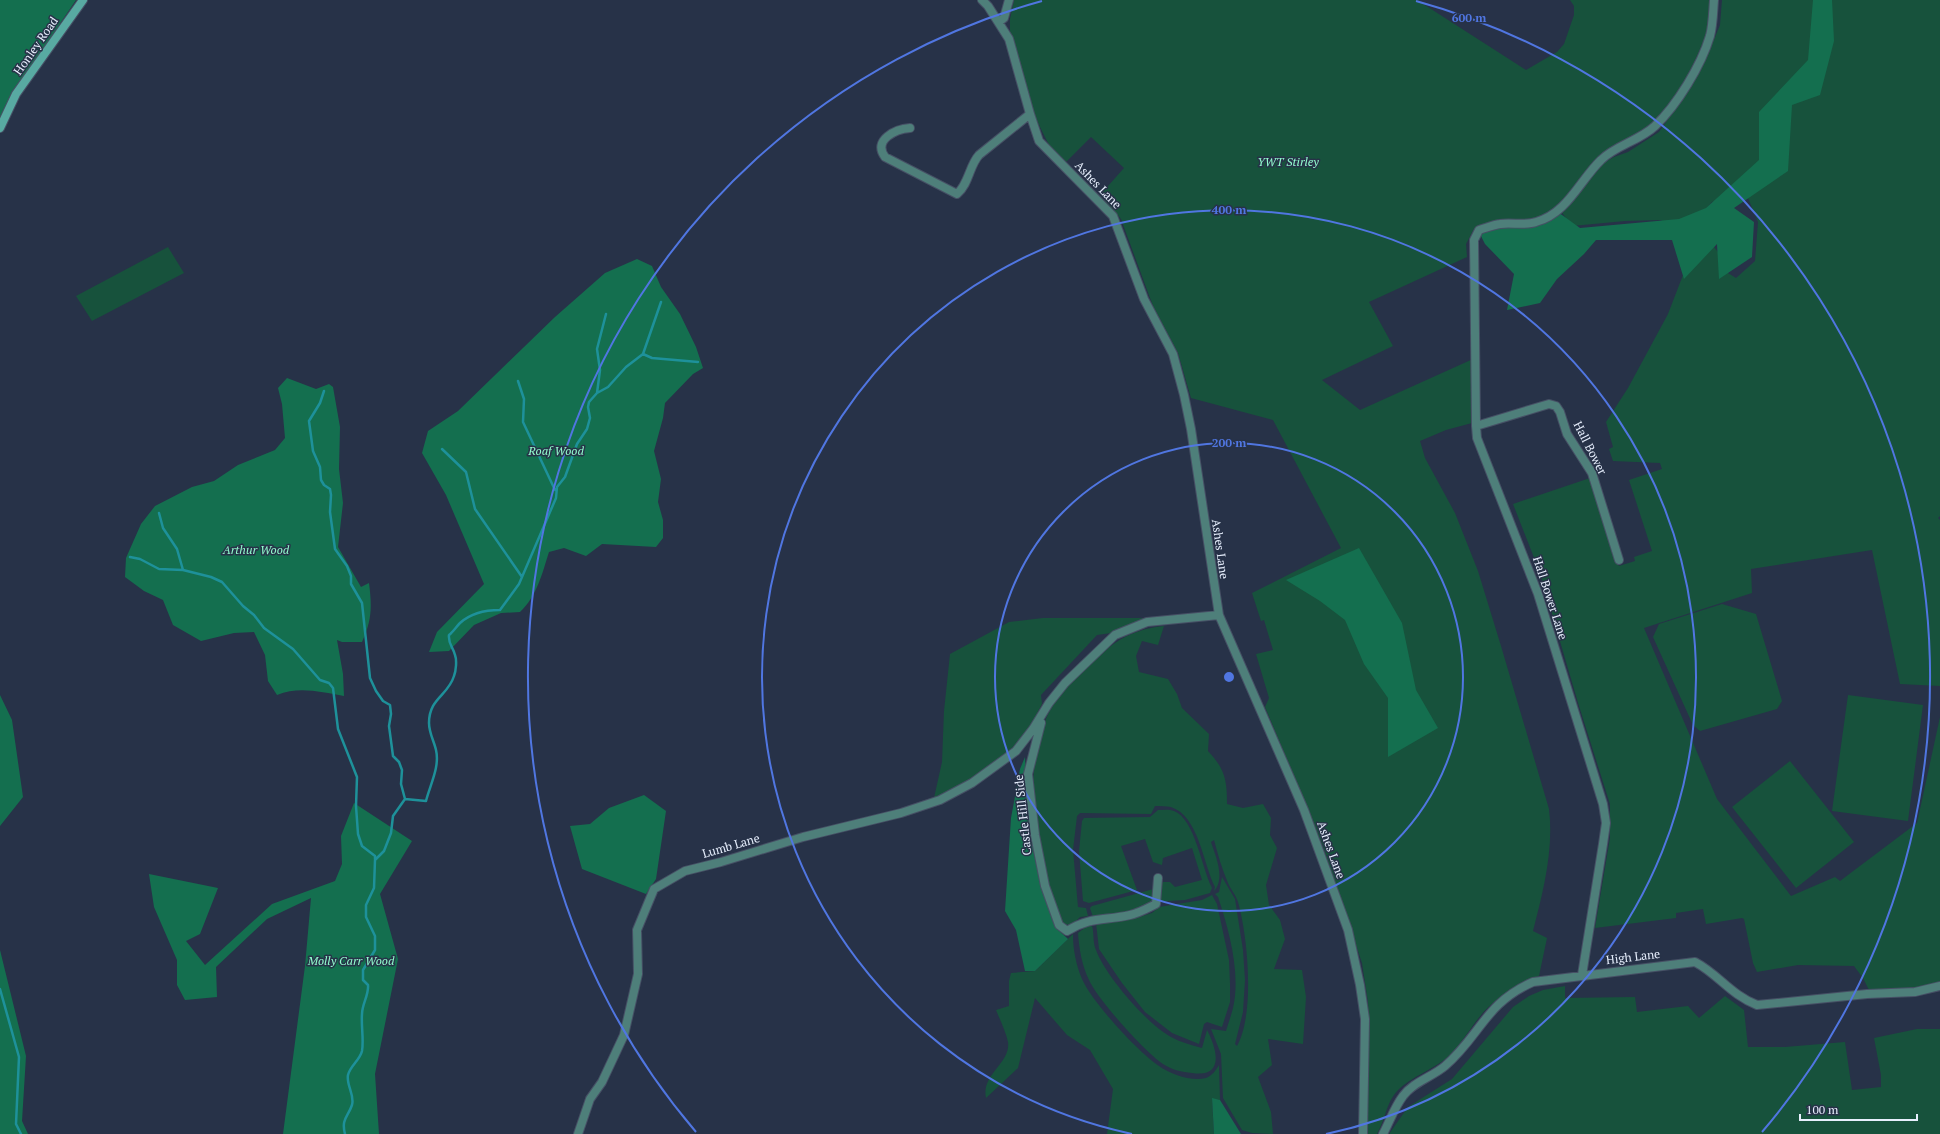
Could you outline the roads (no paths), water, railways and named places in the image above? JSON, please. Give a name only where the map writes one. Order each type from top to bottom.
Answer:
[{"type":"street","name":"Honley Road","points":[[0,128],[16,94],[83,0]]},
{"type":"street","name":"Ashes Lane","points":[[982,0],[999,22],[1009,39],[1039,141],[1113,216],[1144,299],[1173,354],[1184,394],[1191,429],[1219,616],[1304,810],[1348,930],[1360,985],[1365,1020],[1363,1134]]},
{"type":"street","points":[[999,22],[1004,18],[1009,0]]},
{"type":"street","name":"Hall Bower Lane","points":[[1582,975],[1606,823],[1603,804],[1538,594],[1477,438],[1474,240],[1479,230],[1500,224],[1536,222],[1549,216],[1567,202],[1601,160],[1632,142],[1655,126],[1681,93],[1697,67],[1710,35],[1714,0]]},
{"type":"street","points":[[910,128],[900,129],[884,140],[880,147],[881,153],[885,157],[957,194],[965,183],[972,163],[979,155],[1030,114]]},
{"type":"street","name":"Hall Bower","points":[[1476,426],[1549,404],[1556,406],[1560,412],[1567,434],[1592,473],[1619,560]]},
{"type":"street","name":"Castle Hill Side","points":[[1158,878],[1156,904],[1143,911],[1130,915],[1092,920],[1067,931],[1059,925],[1045,886],[1035,835],[1028,774],[1041,724],[1041,716],[1065,683],[1115,635],[1147,622],[1219,616]]},
{"type":"street","name":"Lumb Lane","points":[[578,1134],[590,1099],[602,1082],[624,1035],[638,974],[637,930],[654,889],[685,871],[940,800],[972,783],[1016,751],[1034,729],[1041,716]]},
{"type":"street","name":"High Lane","points":[[1383,1134],[1392,1112],[1410,1088],[1444,1068],[1456,1057],[1500,1002],[1516,990],[1533,982],[1694,962],[1706,968],[1743,999],[1757,1005],[1867,994],[1915,992],[1940,986]]},
{"type":"waterway","points":[[643,354],[661,302]]},
{"type":"waterway","points":[[597,393],[600,370],[597,349],[606,314]]},
{"type":"waterway","points":[[345,1134],[344,1121],[353,1101],[348,1082],[348,1075],[361,1054],[363,1047],[362,1010],[368,989],[368,985],[363,980],[363,970],[375,950],[375,936],[366,917],[366,905],[374,888],[375,860],[384,851],[391,833],[393,816],[405,799],[426,801],[437,763],[436,750],[429,727],[430,715],[435,702],[451,683],[456,668],[456,657],[450,643],[449,635],[460,623],[474,614],[484,611],[500,610],[519,584],[556,498],[557,487],[565,477],[577,444],[587,429],[590,418],[588,407],[589,402],[597,393],[608,387],[626,367],[643,354],[652,358],[698,362]]},
{"type":"waterway","points":[[518,381],[524,399],[523,422],[555,490]]},
{"type":"waterway","points":[[324,391],[320,403],[309,421],[313,451],[320,467],[321,480],[324,485],[330,489],[330,512],[335,549],[347,566],[351,576],[351,584],[362,603],[370,678],[383,701],[390,705],[391,714],[389,726],[393,756],[399,762],[402,770],[401,784],[405,799]]},
{"type":"waterway","points":[[442,449],[466,472],[475,509],[522,577]]},
{"type":"waterway","points":[[159,513],[163,528],[177,549],[183,570]]},
{"type":"waterway","points":[[130,557],[140,559],[159,569],[183,570],[211,577],[222,582],[243,606],[254,615],[264,628],[293,649],[320,680],[329,683],[333,688],[338,729],[357,777],[356,806],[358,834],[362,846],[375,856],[375,859]]},
{"type":"waterway","points":[[0,989],[19,1057],[16,1124],[21,1134]]},
{"type":"park label","name":"YWT Stirley","points":[[1288,162]]},
{"type":"park label","name":"Roaf Wood","points":[[556,451]]},
{"type":"park label","name":"Arthur Wood","points":[[256,550]]},
{"type":"park label","name":"Molly Carr Wood","points":[[351,961]]}]
